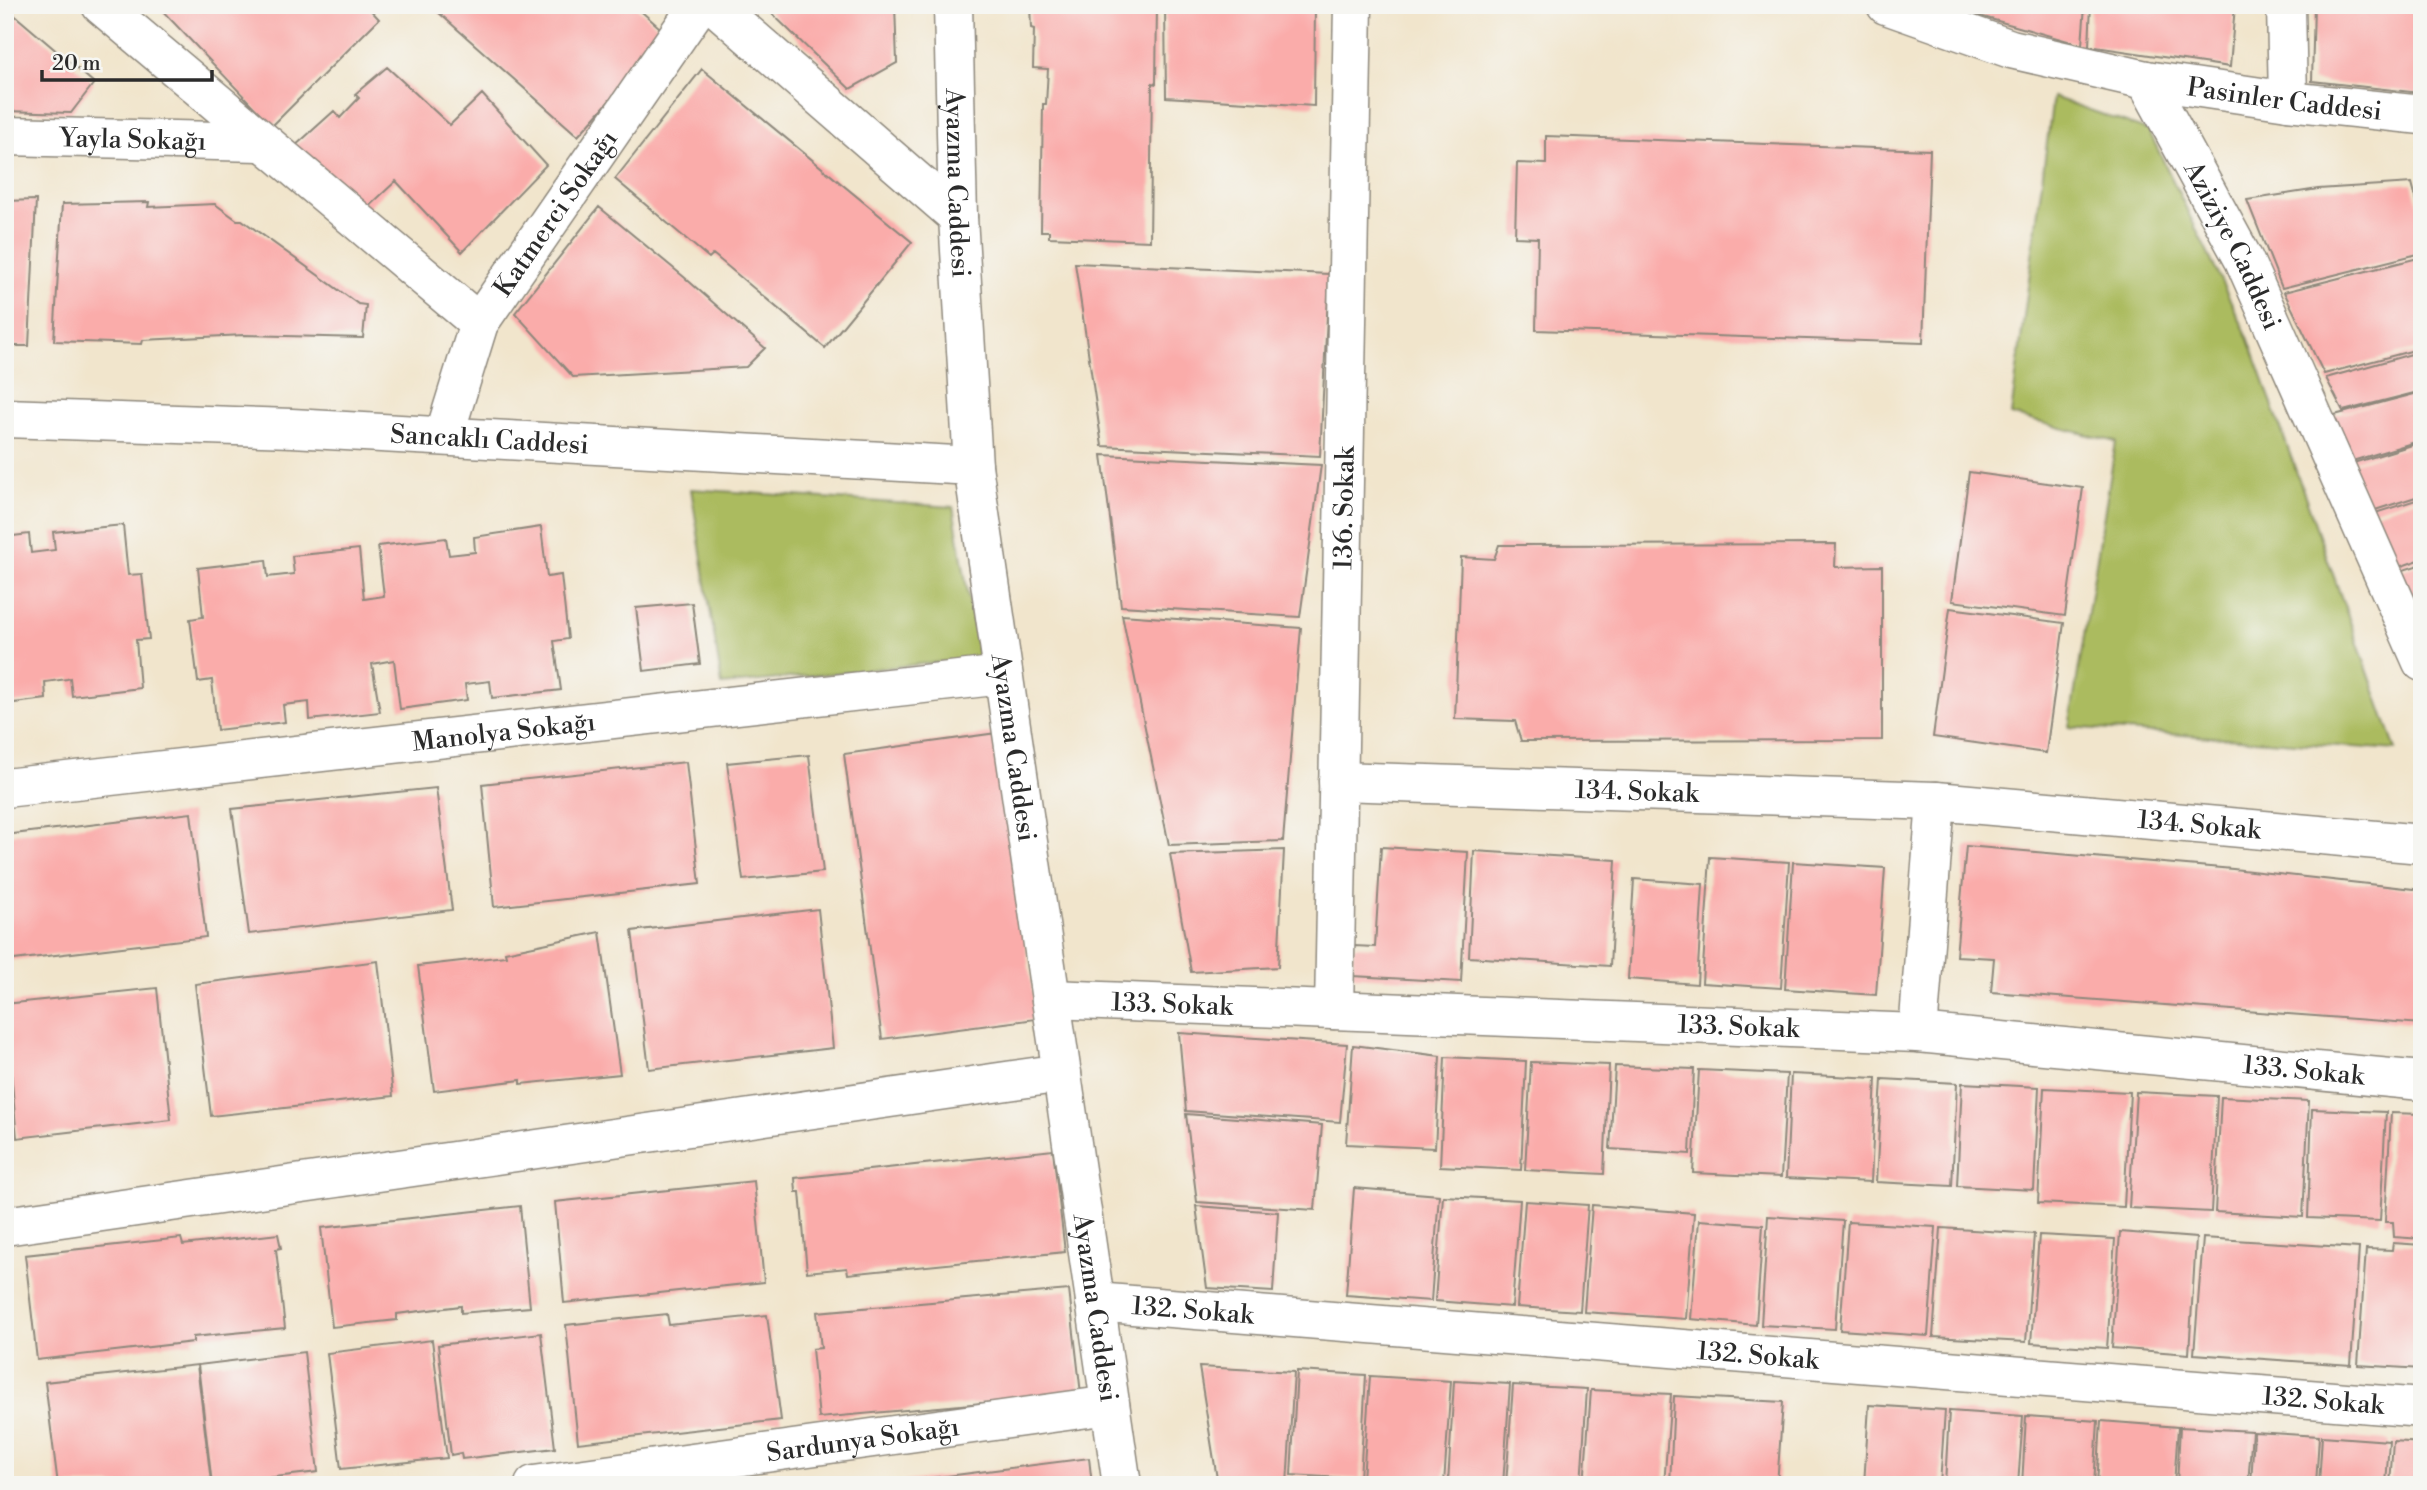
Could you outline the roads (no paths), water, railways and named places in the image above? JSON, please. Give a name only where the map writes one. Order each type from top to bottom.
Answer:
[{"type":"street","points":[[101,5],[260,142],[479,323]]},
{"type":"street","name":"Katmerci Sokağı","points":[[444,436],[479,323],[699,5]]},
{"type":"street","points":[[714,5],[958,217]]},
{"type":"street","name":"Ayazma Caddesi","points":[[953,5],[958,217],[973,466],[1122,1485]]},
{"type":"street","name":"136. Sokak","points":[[1334,1010],[1353,5]]},
{"type":"street","points":[[1886,5],[1961,18],[2011,49],[2146,80]]},
{"type":"street","points":[[2286,5],[2288,101]]},
{"type":"street","name":"Pasinler Caddesi","points":[[2146,80],[2288,101],[2422,115]]},
{"type":"street","name":"Aziziye Caddesi","points":[[2146,80],[2244,260],[2422,662]]},
{"type":"street","name":"Yayla Sokağı","points":[[5,136],[260,142]]},
{"type":"street","name":"Sancaklı Caddesi","points":[[5,418],[444,436],[973,466]]},
{"type":"street","name":"Manolya Sokağı","points":[[5,788],[1003,675]]},
{"type":"street","name":"134. Sokak","points":[[1338,781],[1936,801],[2422,844]]},
{"type":"street","points":[[1918,1033],[1936,801]]},
{"type":"street","name":"133. Sokak","points":[[1051,999],[1918,1033],[2422,1081]]},
{"type":"street","points":[[5,1226],[1062,1073]]},
{"type":"street","name":"132. Sokak","points":[[1095,1302],[2422,1408]]},
{"type":"street","name":"Sardunya Sokağı","points":[[534,1485],[1110,1405]]}]
